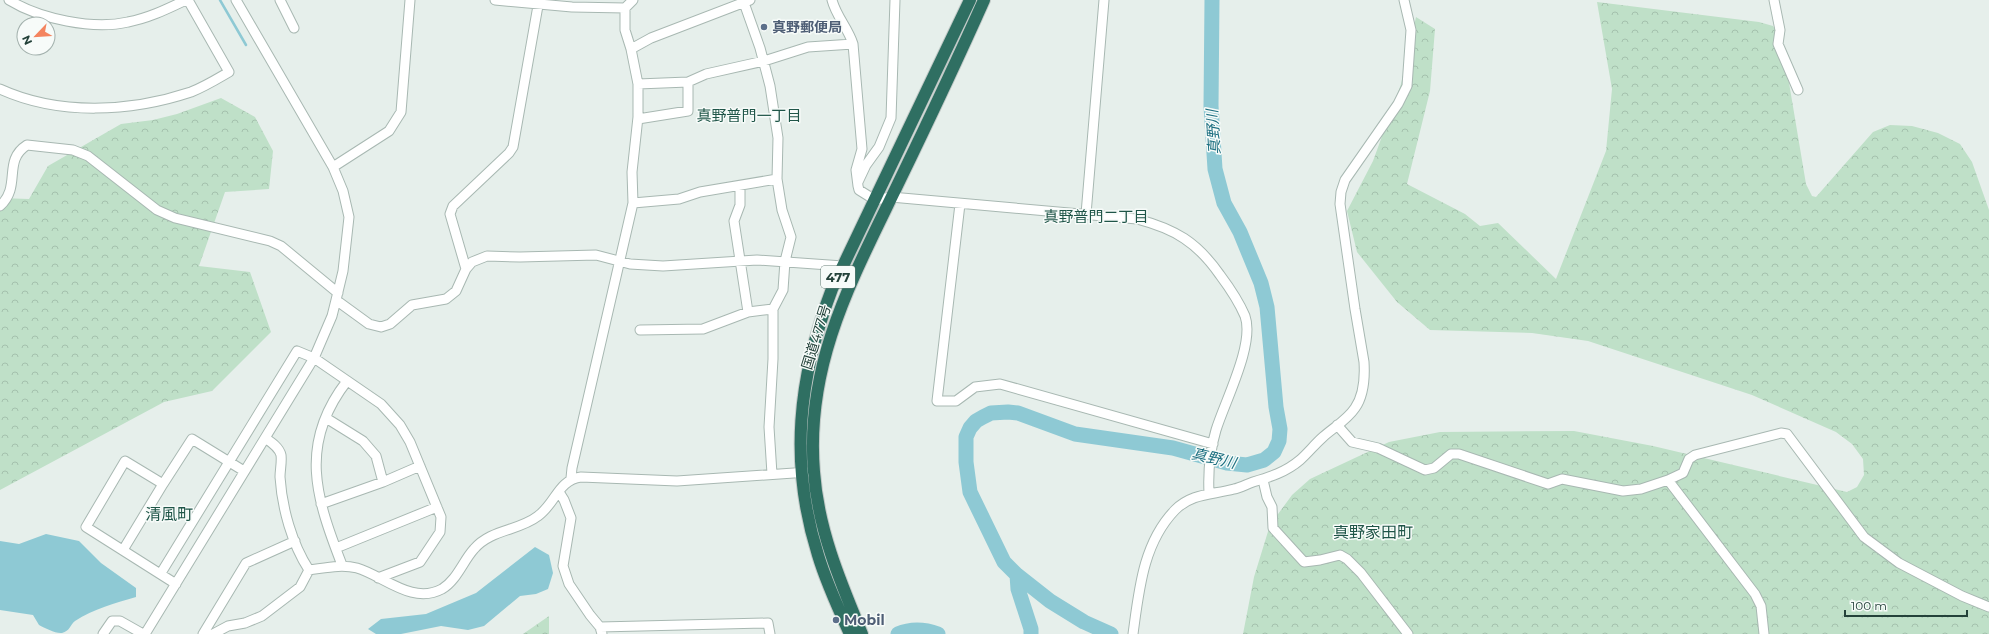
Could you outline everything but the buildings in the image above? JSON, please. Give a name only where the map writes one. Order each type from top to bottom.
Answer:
[{"type":"highway","name":"国道477号","points":[[850,634],[818,554],[801,473],[800,423],[807,373],[816,333],[842,266],[970,0]]},
{"type":"highway","name":"国道477号","points":[[862,634],[827,545],[821,518],[814,472],[813,424],[818,386],[826,347],[842,302],[962,51],[984,0]]},
{"type":"street","points":[[0,89],[35,101],[80,108],[112,108],[151,102],[192,91],[229,72],[187,0],[161,12],[127,22],[100,24],[42,15],[9,0]]},
{"type":"street","points":[[102,634],[112,622],[120,620],[144,634],[314,358],[332,316],[343,271],[349,217],[343,191],[333,167],[236,0]]},
{"type":"street","points":[[280,0],[294,28]]},
{"type":"street","points":[[333,167],[389,131],[400,112],[410,0]]},
{"type":"street","points":[[495,0],[625,8]]},
{"type":"street","points":[[571,478],[633,203],[632,172],[638,119],[638,84],[631,49],[625,30],[625,8],[633,0]]},
{"type":"street","points":[[832,0],[833,6],[849,32],[852,44],[862,148],[856,170],[859,190],[874,200],[891,197],[1137,219],[1164,226],[1192,244],[1209,259],[1235,298],[1245,317],[1247,332],[1244,350],[1216,430],[1208,473],[1209,493]]},
{"type":"street","points":[[858,182],[866,165],[879,146],[891,118],[895,0]]},
{"type":"street","points":[[1086,214],[1104,0]]},
{"type":"street","points":[[1133,634],[1144,571],[1151,545],[1167,519],[1186,501],[1209,493],[1233,490],[1253,482],[1263,480],[1287,469],[1338,425],[1354,409],[1361,396],[1365,378],[1364,362],[1343,228],[1341,192],[1345,180],[1398,104],[1407,86],[1411,30],[1404,0]]},
{"type":"street","points":[[1774,0],[1780,30],[1778,44],[1798,90]]},
{"type":"street","points":[[631,49],[651,38],[746,1],[770,86],[778,138],[777,179],[782,210],[791,237],[785,261],[783,290],[773,309],[773,359],[768,427],[772,474]]},
{"type":"street","points":[[466,269],[450,214],[452,206],[509,153],[513,147],[538,2]]},
{"type":"street","points":[[638,84],[688,82],[706,74],[764,61],[808,47],[852,44]]},
{"type":"street","points":[[638,119],[688,111],[688,82]]},
{"type":"street","points":[[0,206],[10,192],[15,155],[27,145],[73,150],[88,156],[157,210],[175,218],[270,241],[281,246],[337,296],[352,313],[369,324],[381,327],[390,324],[412,305],[419,302],[446,299],[456,291],[466,269],[472,262],[487,256],[520,257],[596,255],[630,264],[663,266],[741,260],[785,261],[842,266]]},
{"type":"street","points":[[633,203],[679,199],[700,192],[777,179]]},
{"type":"street","points":[[740,186],[740,205],[734,221],[748,312]]},
{"type":"street","points":[[960,204],[937,401],[956,401],[975,387],[1000,384],[1213,446]]},
{"type":"street","points":[[640,330],[703,328],[748,312],[773,309]]},
{"type":"street","points":[[161,573],[297,350],[314,358],[381,404],[400,425],[420,466],[441,517],[440,532],[420,562],[378,578]]},
{"type":"street","points":[[342,565],[321,504],[316,465],[319,440],[326,418],[335,396],[347,381]]},
{"type":"street","points":[[326,418],[363,441],[376,456],[383,482]]},
{"type":"street","points":[[1338,425],[1352,442],[1378,448],[1425,470],[1434,468],[1451,454],[1459,454],[1548,484],[1562,479],[1623,491],[1641,489],[1668,480],[1683,473],[1688,459],[1695,455],[1781,433],[1787,434],[1864,537],[1899,563],[1962,596],[1989,607]]},
{"type":"street","points":[[264,438],[274,443],[281,454],[280,476],[284,506],[295,541],[309,570]]},
{"type":"street","points":[[123,550],[192,439],[244,471]]},
{"type":"street","points":[[163,484],[126,461],[86,527],[161,573],[176,584]]},
{"type":"street","points":[[321,504],[383,482],[420,466]]},
{"type":"street","points":[[309,570],[342,565],[358,568],[400,589],[419,593],[430,593],[442,589],[450,582],[475,548],[496,533],[528,523],[547,509],[565,482],[571,478],[581,476],[677,481],[814,472]]},
{"type":"street","points":[[1263,480],[1267,496],[1272,507],[1273,528],[1298,557],[1304,562],[1340,555],[1347,559],[1361,574],[1408,634]]},
{"type":"street","points":[[1668,480],[1755,594],[1761,606],[1764,634]]},
{"type":"street","points":[[559,492],[571,518],[563,566],[569,584],[601,630],[768,623],[770,634]]},
{"type":"street","points":[[336,548],[437,507]]},
{"type":"street","points":[[203,634],[246,563],[295,541]]},
{"type":"street","points":[[213,634],[228,626],[245,623],[262,616],[300,587],[309,570]]},
{"type":"green space","points":[[1597,2],[1759,22],[1773,26],[1782,41],[1806,184],[1812,196],[1816,197],[1873,132],[1890,125],[1912,126],[1938,133],[1960,144],[1972,162],[1989,210],[1989,634],[1243,634],[1254,577],[1270,525],[1292,495],[1310,479],[1389,442],[1440,432],[1574,431],[1653,446],[1847,492],[1857,487],[1864,475],[1863,459],[1852,444],[1836,432],[1752,395],[1588,341],[1532,333],[1430,330],[1397,302],[1357,252],[1347,211],[1373,161],[1401,84],[1416,17],[1435,29],[1430,91],[1407,184],[1465,214],[1480,226],[1498,223],[1556,279],[1606,151],[1612,89]]},
{"type":"green space","points":[[221,98],[255,117],[273,151],[269,189],[225,192],[199,266],[250,272],[271,332],[212,391],[164,402],[0,490],[0,198],[29,199],[48,166],[121,124],[153,120],[177,114]]},
{"type":"green space","points":[[549,616],[549,634],[523,634]]},
{"type":"water","points":[[46,534],[79,541],[101,563],[136,588],[136,597],[89,613],[75,621],[65,632],[62,633],[54,632],[39,625],[33,615],[0,610],[0,541],[19,544]]},
{"type":"water","points":[[535,547],[549,555],[553,573],[548,589],[536,594],[520,596],[484,626],[468,630],[441,626],[401,634],[376,634],[368,629],[381,619],[426,614],[476,593]]},
{"type":"waterway","points":[[220,0],[246,45]]},
{"type":"waterway","name":"真野川","points":[[1111,634],[1084,622],[1050,601],[1017,575],[1004,562],[970,492],[966,462],[966,437],[970,428],[976,421],[991,413],[1008,412],[1018,413],[1075,434],[1173,448],[1227,463],[1247,465],[1264,460],[1274,452],[1279,441],[1280,429],[1276,407],[1267,307],[1261,283],[1240,232],[1224,203],[1215,169],[1211,106],[1212,0]]},
{"type":"waterway","points":[[1017,575],[1018,589],[1031,629],[1031,634]]},
{"type":"waterway","points":[[898,634],[918,630],[938,634]]},
{"type":"place","name":"真野郵便局","points":[[764,27]]},
{"type":"place","name":"Mobil","points":[[836,620]]},
{"type":"district","name":"真野普門一丁目","points":[[749,115]]},
{"type":"district","name":"真野普門二丁目","points":[[1096,216]]},
{"type":"district","name":"清風町","points":[[169,514]]},
{"type":"district","name":"真野家田町","points":[[1373,532]]}]
